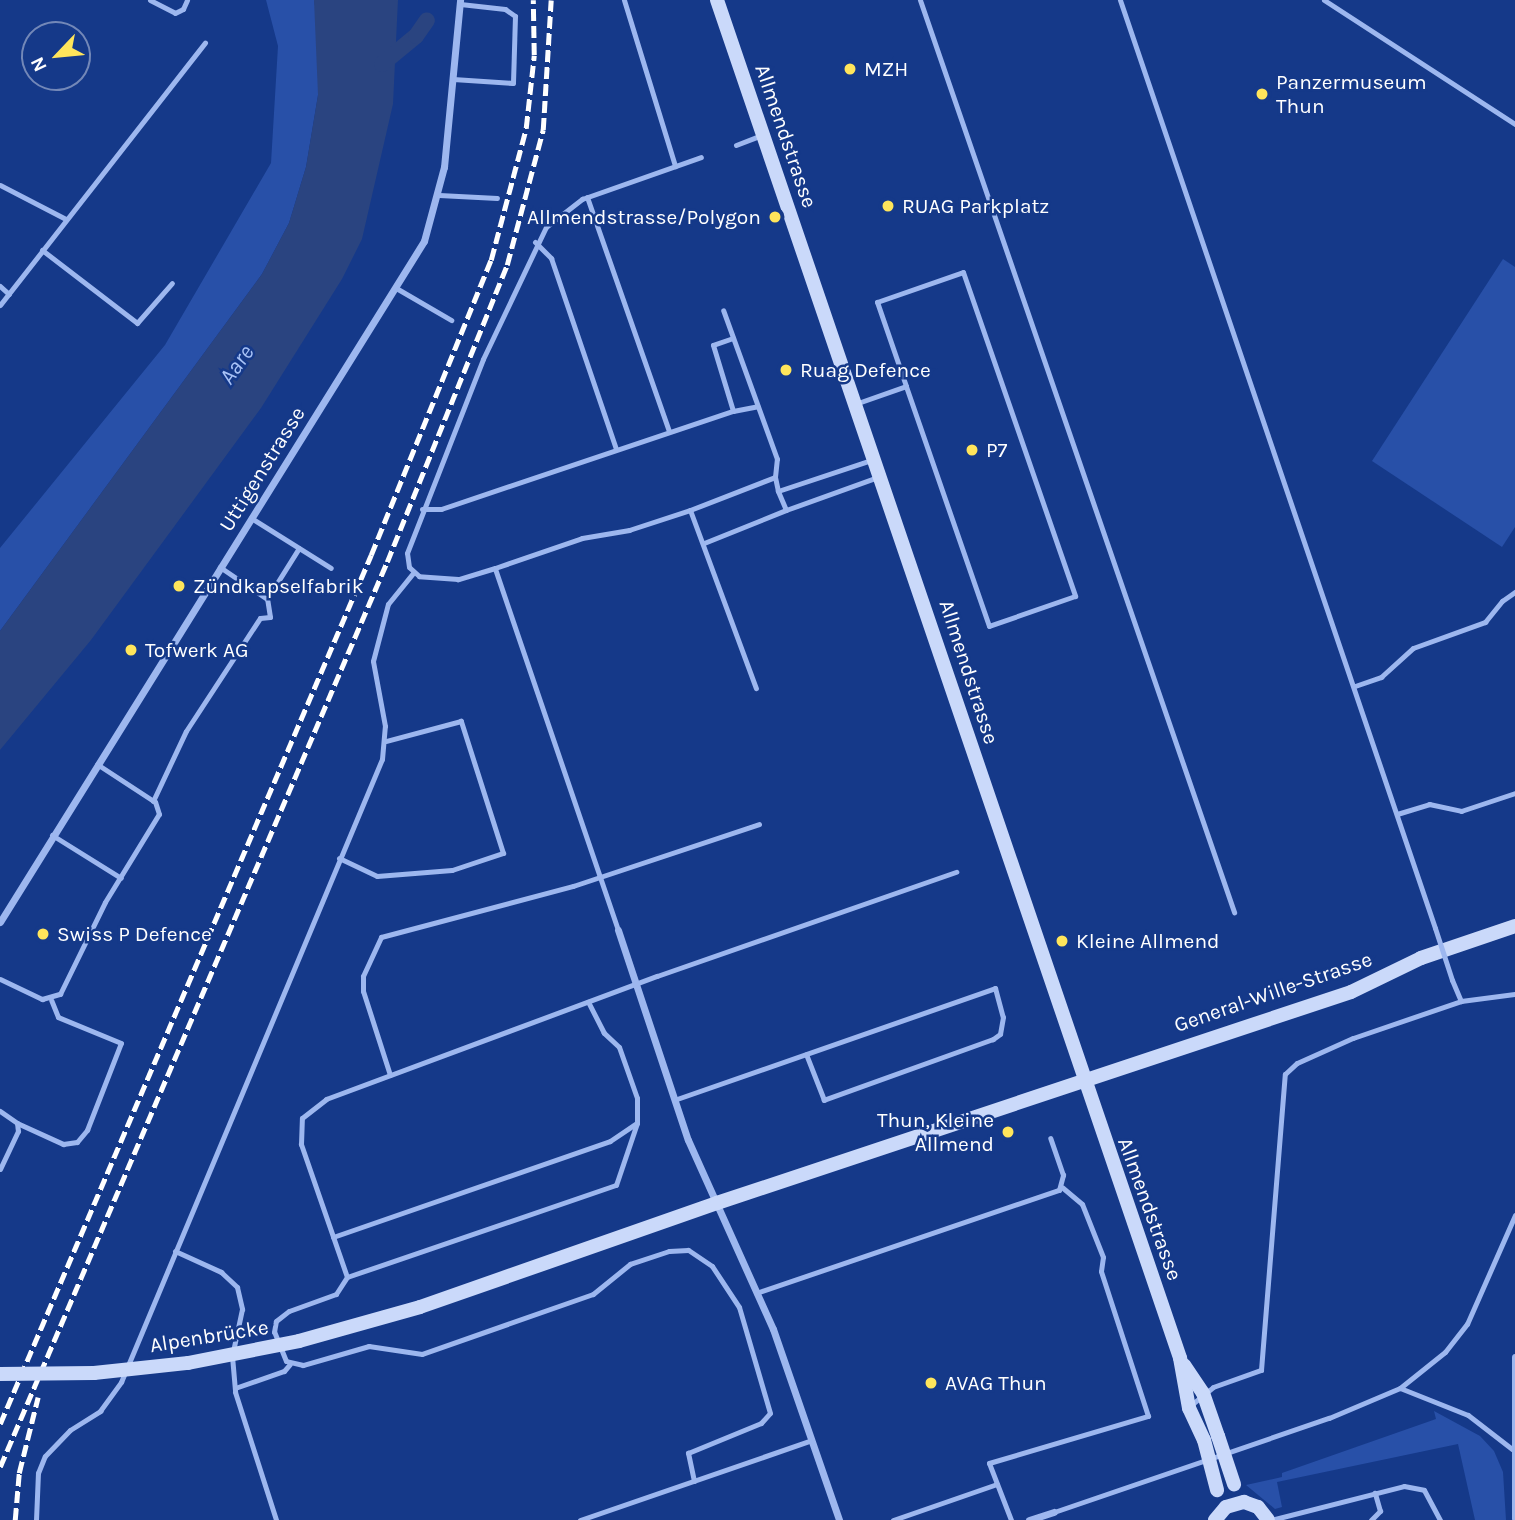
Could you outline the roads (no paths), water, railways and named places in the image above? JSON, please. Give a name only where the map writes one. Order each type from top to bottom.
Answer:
[{"type":"main road","name":"Allmendstrasse","points":[[717,0],[1082,1079],[1180,1358],[1189,1408],[1204,1440],[1217,1490],[1216,1518]]},
{"type":"main road","name":"General-Wille-Strasse","points":[[717,1203],[1082,1079],[1351,992],[1421,958],[1515,926]]},
{"type":"main road","name":"Alpenbrücke","points":[[0,1374],[94,1373],[199,1361],[299,1341],[420,1307],[717,1203]]},
{"type":"main road","name":"Allmendstrasse","points":[[1180,1358],[1203,1393],[1234,1484],[1250,1504],[1269,1520]]},
{"type":"main road","points":[[1216,1518],[1232,1504],[1250,1504]]},
{"type":"street","name":"Uttigenstrasse","points":[[0,922],[424,241],[439,195],[460,2]]},
{"type":"street","points":[[618,930],[674,1100],[756,1293],[839,1520]]},
{"type":"street","points":[[1515,1357],[1512,1449],[1515,1518]]},
{"type":"street","points":[[1029,1520],[1054,1512]]},
{"type":"lane","points":[[150,0],[175,13],[183,9],[187,0]]},
{"type":"lane","points":[[624,0],[675,166]]},
{"type":"lane","points":[[920,0],[1234,912]]},
{"type":"lane","points":[[1120,0],[1461,1001]]},
{"type":"lane","points":[[1324,0],[1515,124]]},
{"type":"lane","points":[[453,79],[513,83],[515,16],[505,9],[460,2]]},
{"type":"lane","points":[[0,305],[205,43]]},
{"type":"lane","points":[[736,145],[763,135]]},
{"type":"lane","points":[[413,572],[407,553],[422,509],[535,242],[560,212],[587,197],[701,157]]},
{"type":"lane","points":[[0,185],[66,219]]},
{"type":"lane","points":[[439,195],[497,198]]},
{"type":"lane","points":[[587,197],[669,431]]},
{"type":"lane","points":[[535,242],[551,258],[616,449]]},
{"type":"lane","points":[[42,250],[137,323],[172,283]]},
{"type":"lane","points":[[963,272],[1075,596],[989,626],[906,386],[877,302],[963,272]]},
{"type":"lane","points":[[0,286],[9,294]]},
{"type":"lane","points":[[396,288],[451,320]]},
{"type":"lane","points":[[723,310],[777,459],[775,477],[786,510]]},
{"type":"lane","points":[[733,338],[713,345],[733,411]]},
{"type":"lane","points":[[855,404],[906,386]]},
{"type":"lane","points":[[422,509],[441,509],[669,431],[758,406]]},
{"type":"lane","points":[[778,491],[874,459]]},
{"type":"lane","points":[[704,543],[880,476]]},
{"type":"lane","points":[[413,572],[458,579],[582,537],[629,530],[775,477]]},
{"type":"lane","points":[[690,510],[756,688]]},
{"type":"lane","points":[[251,519],[331,568]]},
{"type":"lane","points":[[153,801],[186,731],[260,618],[270,617],[267,599],[299,548]]},
{"type":"lane","points":[[220,567],[267,599]]},
{"type":"lane","points":[[495,568],[618,930]]},
{"type":"lane","points":[[36,1520],[38,1473],[45,1456],[113,1398],[386,741],[373,661],[387,604],[413,572]]},
{"type":"lane","points":[[1355,686],[1381,677],[1413,648],[1485,622],[1502,601],[1515,592]]},
{"type":"lane","points":[[339,858],[377,876],[452,870],[503,853],[461,721],[386,741]]},
{"type":"lane","points":[[51,1000],[60,994],[121,877],[159,814],[153,801],[97,764]]},
{"type":"lane","points":[[1397,814],[1429,804],[1461,811],[1515,793]]},
{"type":"lane","points":[[390,1075],[363,991],[363,976],[381,937],[601,877],[759,824]]},
{"type":"lane","points":[[52,835],[121,877]]},
{"type":"lane","points":[[347,1277],[300,1144],[302,1118],[326,1098],[956,872]]},
{"type":"lane","points":[[0,979],[51,1000],[58,1017],[121,1043],[88,1130],[77,1142],[63,1144],[17,1123],[0,1111]]},
{"type":"lane","points":[[674,1100],[995,988],[1003,1017],[1000,1034],[993,1040],[824,1100],[806,1054]]},
{"type":"lane","points":[[1189,1408],[1203,1393],[1261,1370],[1285,1074],[1297,1063],[1339,1043],[1461,1001],[1515,994]]},
{"type":"lane","points":[[290,1364],[278,1342],[276,1321],[289,1311],[336,1294],[347,1277],[616,1185],[637,1123],[637,1098],[619,1048],[604,1033],[588,1002]]},
{"type":"lane","points":[[0,1169],[18,1131],[17,1123]]},
{"type":"lane","points":[[334,1237],[610,1141],[637,1123]]},
{"type":"lane","points":[[1050,1138],[1063,1175],[1062,1187]]},
{"type":"lane","points":[[756,1293],[1062,1187]]},
{"type":"lane","points":[[1011,1520],[989,1463],[1148,1416],[1101,1271],[1102,1257],[1082,1203],[1062,1187]]},
{"type":"lane","points":[[1054,1512],[1329,1418],[1400,1388],[1445,1352],[1467,1324],[1515,1215]]},
{"type":"lane","points":[[235,1388],[284,1371],[290,1364],[369,1346],[422,1354],[593,1294],[629,1264],[688,1250],[712,1266],[739,1307],[770,1413],[761,1423],[691,1450],[687,1457],[694,1481]]},
{"type":"lane","points":[[175,1251],[221,1272],[237,1287],[242,1309],[232,1356],[235,1388],[276,1520]]},
{"type":"lane","points":[[1400,1388],[1468,1415],[1512,1449]]},
{"type":"lane","points":[[580,1520],[811,1440]]},
{"type":"lane","points":[[893,1520],[997,1484]]},
{"type":"lane","points":[[1269,1520],[1404,1486],[1424,1490],[1440,1520]]},
{"type":"lane","points":[[1371,1520],[1380,1511],[1375,1493]]},
{"type":"water","name":"Aare","points":[[314,0],[398,0],[393,104],[362,239],[342,279],[261,408],[91,640],[0,750],[0,631],[262,274],[289,223],[306,167],[318,95]]},
{"type":"waterway","points":[[382,64],[416,36],[427,20]]},
{"type":"railway","points":[[0,1424],[371,555],[491,260],[526,128],[534,55],[533,0]]},
{"type":"railway","points":[[0,1467],[387,562],[507,265],[543,130],[551,0]]},
{"type":"railway","points":[[15,1520],[19,1473],[38,1397]]},
{"type":"place","name":"MZH","points":[[850,69]]},
{"type":"place","name":"Panzermuseum Thun","points":[[1262,94]]},
{"type":"place","name":"RUAG Parkplatz","points":[[888,206]]},
{"type":"place","name":"Allmendstrasse/Polygon","points":[[775,217]]},
{"type":"place","name":"Ruag Defence","points":[[786,370]]},
{"type":"place","name":"P7","points":[[972,450]]},
{"type":"place","name":"Zündkapselfabrik","points":[[179,586]]},
{"type":"place","name":"Tofwerk AG","points":[[131,650]]},
{"type":"place","name":"Swiss P Defence","points":[[43,934]]},
{"type":"place","name":"Kleine Allmend","points":[[1062,941]]},
{"type":"place","name":"Thun, Kleine Allmend","points":[[1008,1132]]},
{"type":"place","name":"AVAG Thun","points":[[931,1383]]}]
